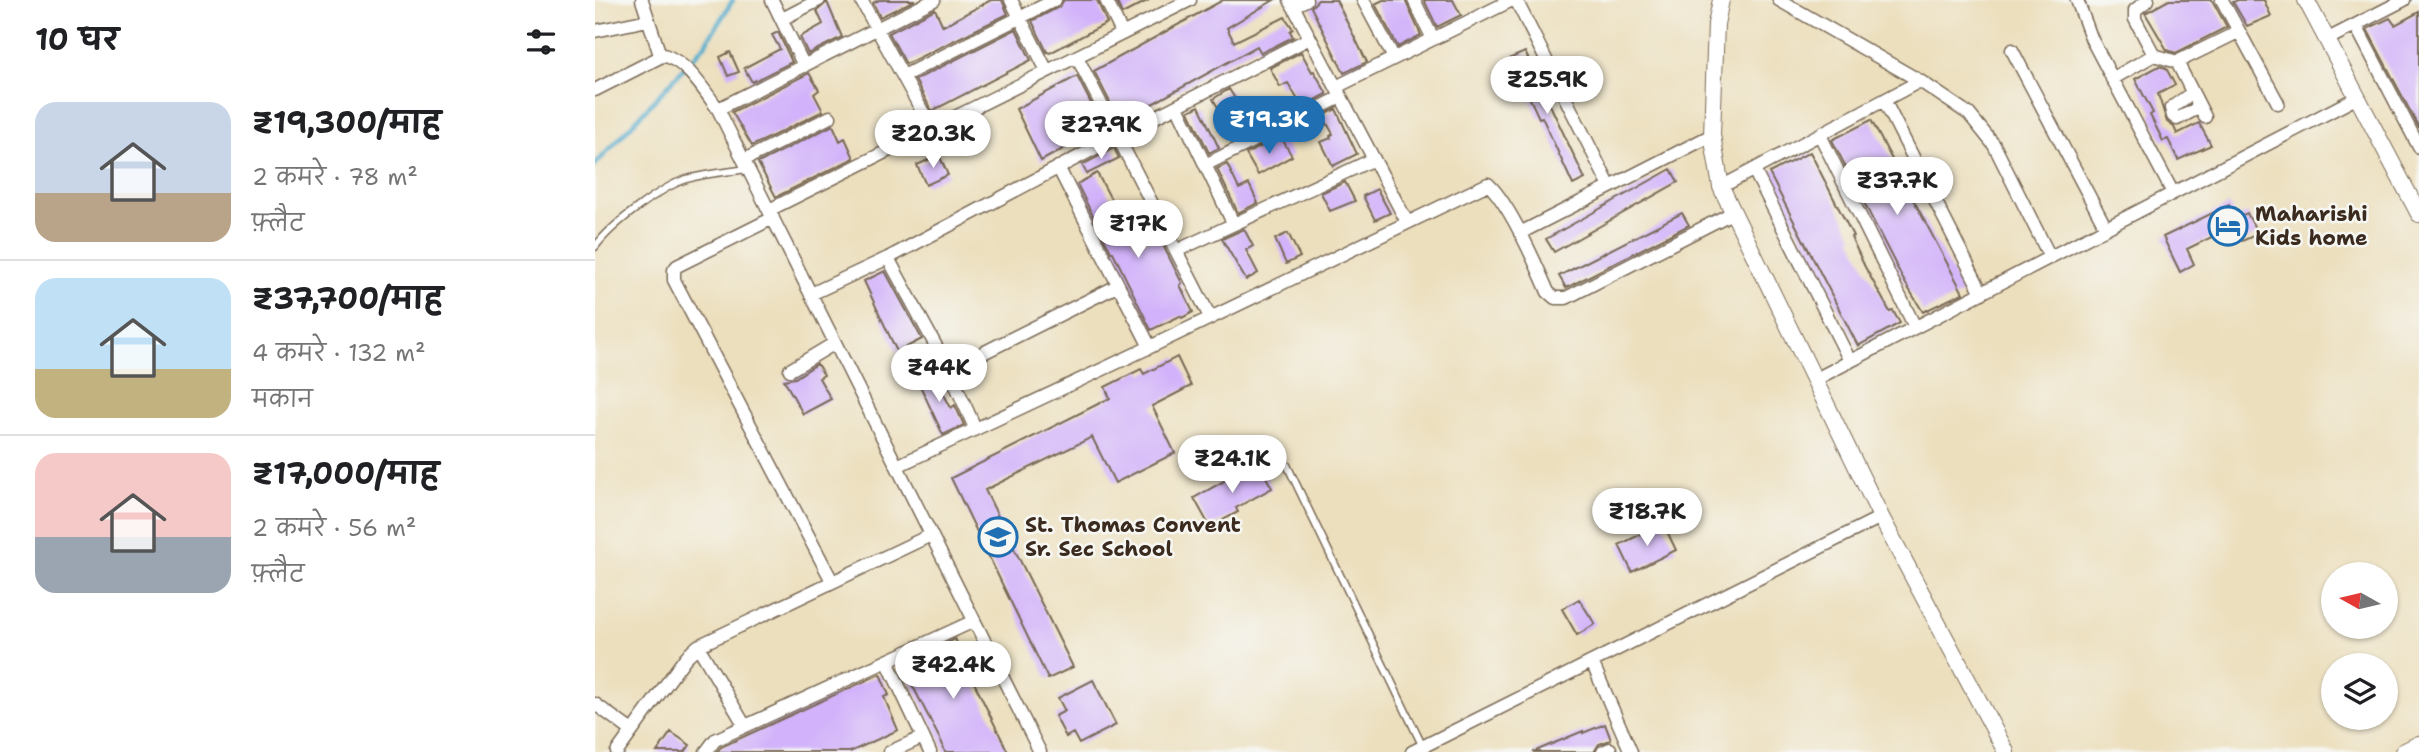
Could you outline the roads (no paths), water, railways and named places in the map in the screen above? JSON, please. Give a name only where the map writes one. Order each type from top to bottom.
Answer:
[{"type":"street","points":[[642,0],[660,55]]},
{"type":"street","points":[[772,0],[804,66]]},
{"type":"street","points":[[782,19],[819,0]]},
{"type":"street","points":[[861,0],[932,128]]},
{"type":"street","points":[[718,109],[934,0]]},
{"type":"street","points":[[1011,0],[1047,71]]},
{"type":"street","points":[[903,76],[1055,0]]},
{"type":"street","points":[[1106,0],[1122,33]]},
{"type":"street","points":[[832,581],[674,280],[674,270],[771,214],[932,128],[1190,0]]},
{"type":"street","points":[[1306,0],[1292,3],[1407,222]]},
{"type":"street","points":[[1363,0],[1394,58]]},
{"type":"street","points":[[1413,0],[1433,39]]},
{"type":"street","points":[[1205,165],[1339,92],[1394,58],[1514,0],[1610,187]]},
{"type":"street","points":[[1721,0],[1716,24],[1712,135],[1721,187],[1881,517],[2006,752]]},
{"type":"street","points":[[1779,0],[1920,81],[1969,114],[1994,145],[2050,257]]},
{"type":"street","points":[[2077,0],[2092,40],[2173,193]]},
{"type":"street","points":[[2148,0],[2135,10],[2135,19],[2154,55],[2177,62],[2238,32]]},
{"type":"street","points":[[2222,0],[2278,103]]},
{"type":"street","points":[[2306,0],[2358,97],[2414,191],[2419,214]]},
{"type":"street","points":[[2328,39],[2404,0]]},
{"type":"street","points":[[595,30],[648,20]]},
{"type":"street","points":[[2356,26],[2419,147]]},
{"type":"street","points":[[811,294],[888,258],[1058,167],[1310,38]]},
{"type":"street","points":[[2012,50],[2106,228]]},
{"type":"street","points":[[595,90],[660,55],[667,55],[689,72],[718,109],[1040,752]]},
{"type":"street","points":[[2112,79],[2154,55]]},
{"type":"street","points":[[1077,57],[1210,317]]},
{"type":"street","points":[[2177,62],[2203,112],[2177,119],[2172,116],[2171,108],[2192,93]]},
{"type":"street","points":[[1721,187],[1920,81]]},
{"type":"street","points":[[1816,379],[2358,97]]},
{"type":"street","points":[[1884,100],[1982,293]]},
{"type":"street","points":[[1177,106],[1233,223]]},
{"type":"street","points":[[746,164],[830,117]]},
{"type":"street","points":[[1520,233],[1712,135]]},
{"type":"street","points":[[1820,135],[1915,327]]},
{"type":"street","points":[[1176,251],[1374,159]]},
{"type":"street","points":[[1058,167],[1150,347]]},
{"type":"street","points":[[1754,170],[1850,361]]},
{"type":"street","points":[[897,466],[1488,184],[1495,190],[1520,233],[1548,292],[1555,298],[1566,298],[1732,213]]},
{"type":"street","points":[[888,258],[949,369],[975,428]]},
{"type":"street","points":[[949,369],[1117,286]]},
{"type":"street","points":[[790,369],[835,343]]},
{"type":"street","points":[[1418,749],[1881,517]]},
{"type":"street","points":[[617,752],[686,657],[698,646],[931,535]]},
{"type":"street","points":[[706,752],[715,740],[974,621]]},
{"type":"street","points":[[698,646],[745,726]]},
{"type":"street","points":[[887,661],[930,752]]},
{"type":"street","points":[[1592,662],[1631,752]]},
{"type":"street","points":[[595,704],[632,731]]},
{"type":"street","points":[[890,752],[923,737]]},
{"type":"street","points":[[2403,752],[2419,744]]},
{"type":"lane","points":[[595,247],[622,218],[678,183],[746,164]]},
{"type":"lane","points":[[1287,465],[1418,749]]},
{"type":"waterway","points":[[595,165],[704,46],[733,0]]},
{"type":"place","name":"Maharishi Kids home","points":[[2228,226]]},
{"type":"place","name":"St. Thomas Convent Sr. Sec School","points":[[998,537]]}]
